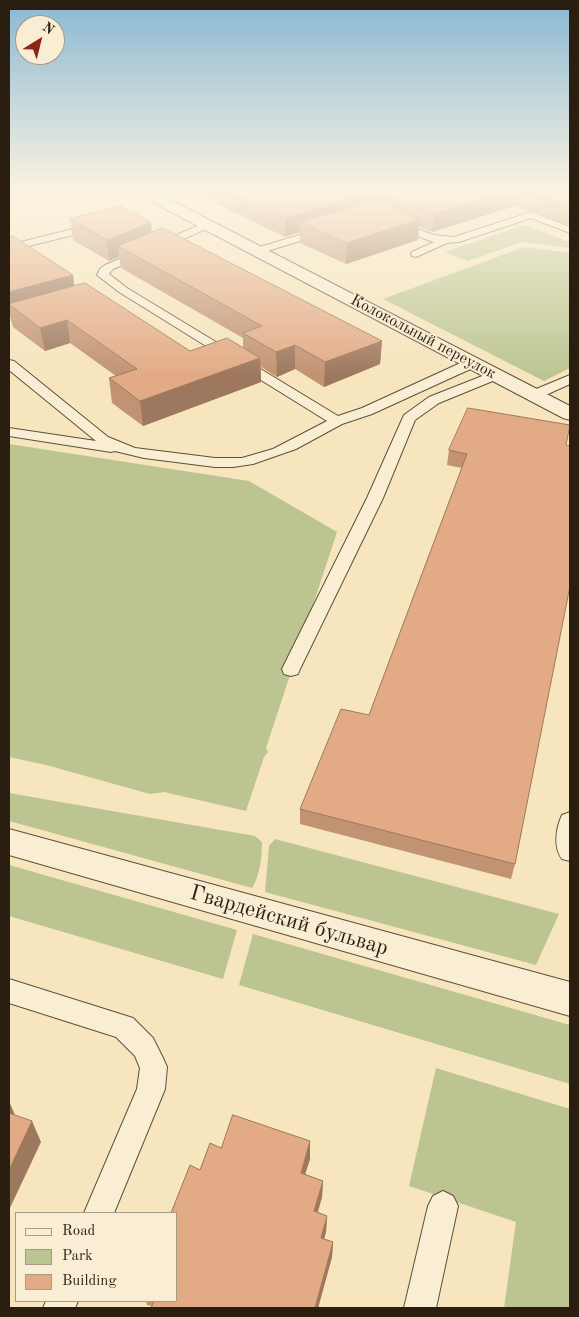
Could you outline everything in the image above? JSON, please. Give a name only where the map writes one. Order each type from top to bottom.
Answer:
[{"type":"street","name":"Колокольный переулок","points":[[268,252],[570,414]]},
{"type":"street","name":"Гвардейский бульвар","points":[[9,842],[570,999]]},
{"type":"lane","points":[[143,252],[109,267],[103,275],[123,290],[337,421]]},
{"type":"lane","points":[[104,295],[123,290]]},
{"type":"lane","points":[[9,432],[137,453],[214,462],[244,462],[262,458],[314,436],[337,421],[367,412],[472,362]]},
{"type":"lane","points":[[9,364],[103,440],[117,449]]},
{"type":"lane","points":[[291,669],[374,498],[410,418],[434,400],[495,375]]},
{"type":"lane","points":[[534,395],[570,379]]},
{"type":"lane","points":[[570,821],[567,848],[570,852]]},
{"type":"lane","points":[[9,991],[124,1027],[144,1046],[154,1066],[151,1089],[99,1212]]},
{"type":"lane","points":[[420,1308],[443,1206]]},
{"type":"green space","points":[[446,252],[492,252],[468,261]]},
{"type":"green space","points":[[509,252],[570,253],[570,368],[544,381],[383,299]]},
{"type":"green space","points":[[9,444],[249,481],[337,532],[266,748],[268,752],[264,757],[246,811],[164,792],[150,794],[46,765],[9,757]]},
{"type":"green space","points":[[9,793],[255,836],[262,842],[259,872],[252,888],[9,821]]},
{"type":"green space","points":[[275,839],[559,914],[536,965],[265,892],[269,846]]},
{"type":"green space","points":[[9,865],[237,930],[223,979],[9,916]]},
{"type":"green space","points":[[253,934],[570,1025],[570,1084],[239,985]]},
{"type":"green space","points":[[436,1068],[570,1109],[570,1308],[504,1308],[516,1222],[409,1186]]},
{"type":"building","points":[[9,252],[38,252],[73,275],[9,292]]},
{"type":"building","points":[[130,252],[210,252],[382,341],[325,362],[295,345],[276,352],[243,333],[262,326]]},
{"type":"building","points":[[85,283],[190,351],[227,338],[260,358],[140,401],[109,378],[137,369],[67,320],[40,328],[9,304]]},
{"type":"building","points":[[468,408],[570,425],[566,445],[570,446],[570,586],[515,864],[300,809],[341,709],[369,715],[467,454],[449,450]]},
{"type":"building","points":[[9,1113],[32,1121],[9,1170]]},
{"type":"building","points":[[233,1115],[310,1141],[301,1173],[323,1181],[314,1211],[327,1216],[321,1238],[333,1242],[315,1308],[151,1308],[154,1302],[178,1302],[178,1212],[171,1212],[190,1165],[200,1170],[210,1143],[221,1148]]}]
